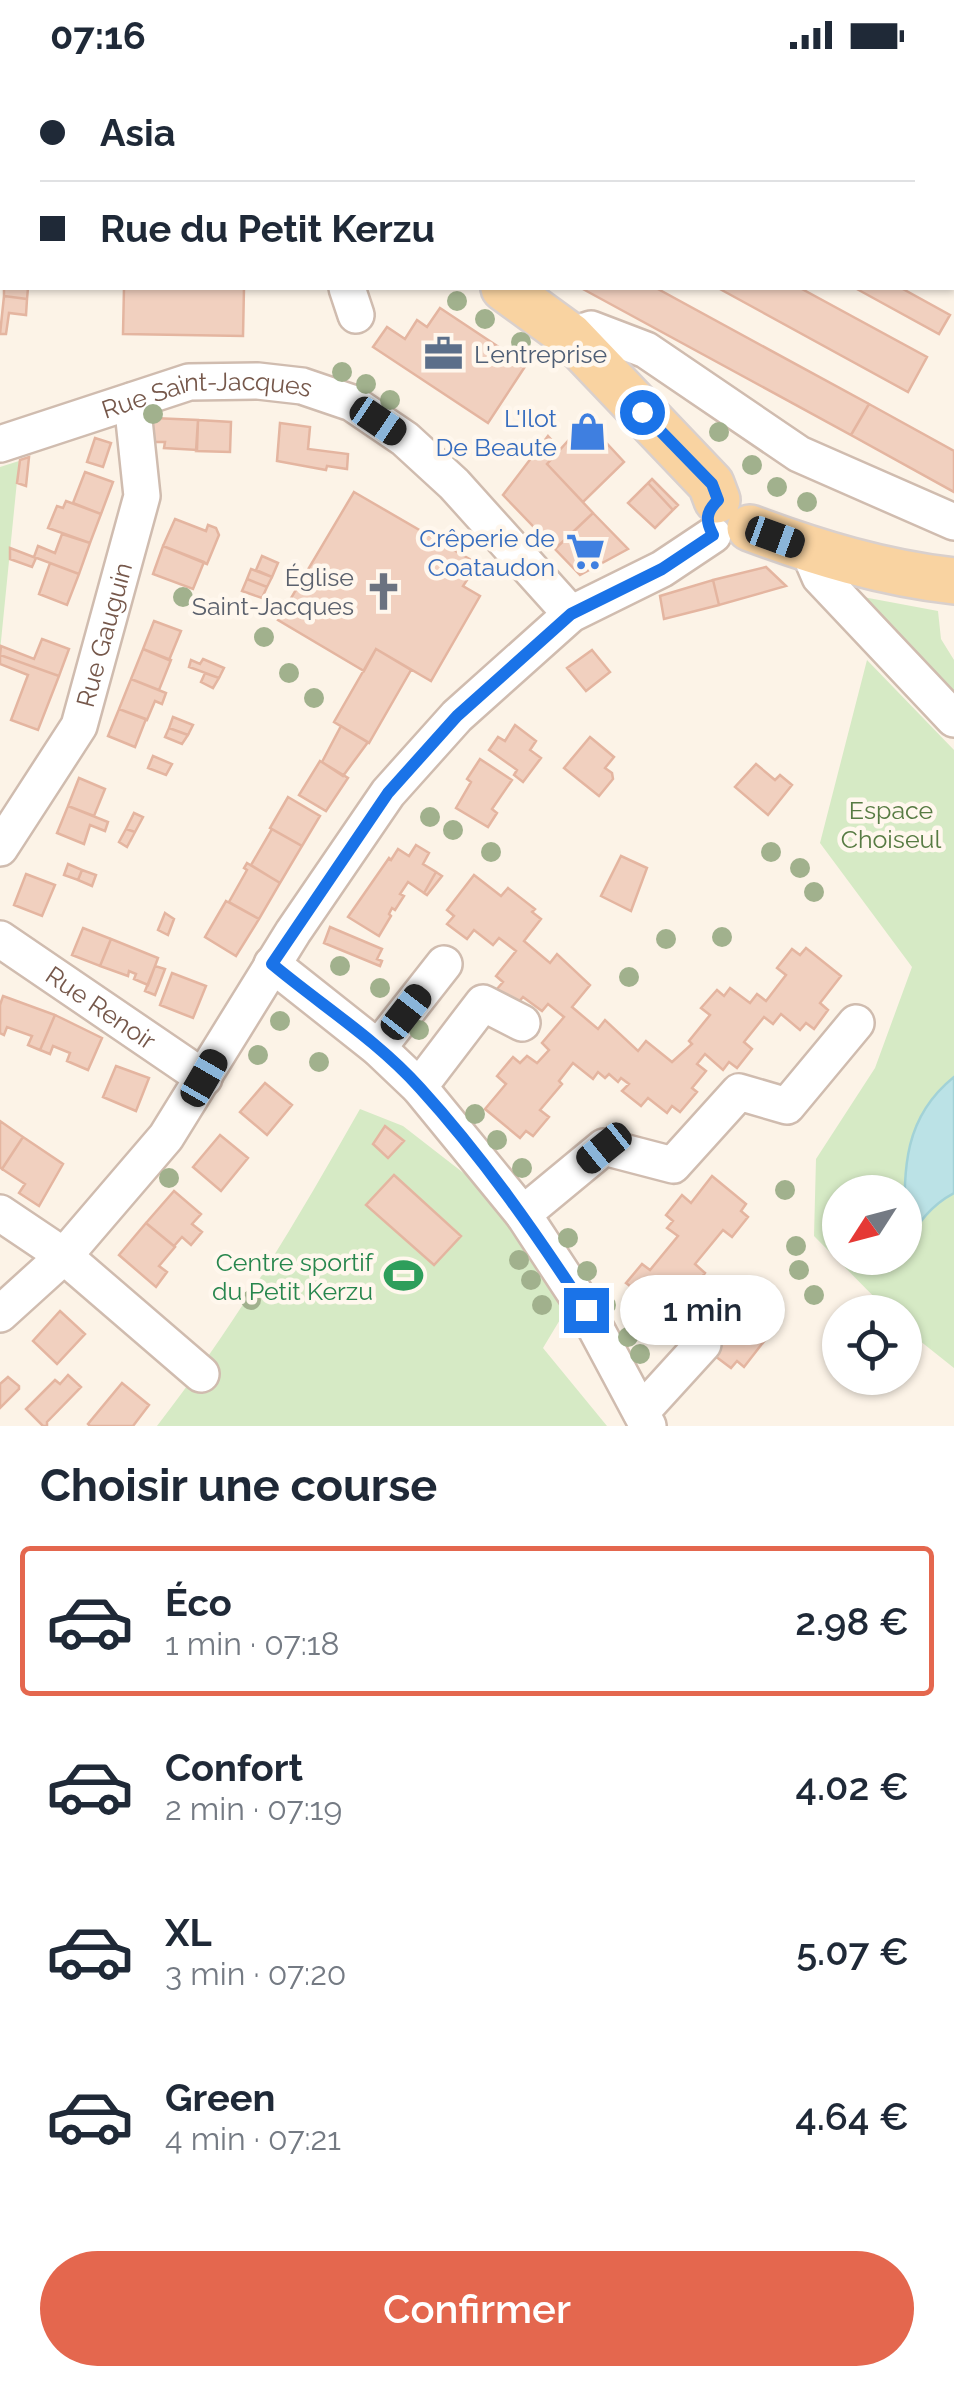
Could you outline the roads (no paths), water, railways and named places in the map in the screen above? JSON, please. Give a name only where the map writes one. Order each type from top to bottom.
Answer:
[{"type":"main road","points":[[507,290],[570,336],[712,484],[727,521],[900,575],[953,568]]},
{"type":"street","points":[[570,336],[592,329],[646,350],[799,454],[954,522]]},
{"type":"street","name":"Rue Saint-Jacques","points":[[0,444],[189,382],[258,381],[302,386],[352,403],[405,439],[454,484],[571,614]]},
{"type":"street","name":"Rue Gauguin","points":[[0,848],[79,726],[142,496],[132,401]]},
{"type":"street","points":[[0,1314],[64,1256],[166,1137],[272,964],[388,793],[457,716],[571,614],[662,569],[727,521]]},
{"type":"street","points":[[808,549],[820,577],[954,719]]},
{"type":"street","name":"Rue Renoir","points":[[0,939],[204,1078]]},
{"type":"street","points":[[272,964],[378,1048],[419,1087],[523,1214],[586,1310],[644,1419],[703,1344]]},
{"type":"street","points":[[378,1048],[444,964]]},
{"type":"street","points":[[419,1087],[483,1003],[522,1023]]},
{"type":"street","points":[[523,1214],[604,1148],[674,1165],[740,1092],[787,1106],[856,1024]]},
{"type":"street","points":[[0,1213],[64,1256],[201,1374]]},
{"type":"water","points":[[954,1077],[954,1193],[922,1220],[922,1175],[905,1175],[913,1134],[936,1095]]},
{"type":"place","name":"L'entreprise","points":[[444,354]]},
{"type":"place","name":"L'Ilot De Beaute","points":[[587,432]]},
{"type":"place","name":"Crêperie de Coataudon","points":[[585,552]]},
{"type":"place","name":"Église Saint-Jacques","points":[[384,591]]},
{"type":"place","name":"Centre sportif du Petit Kerzu","points":[[403,1276]]},
{"type":"park label","name":"Espace Choiseul","points":[[891,824]]}]
